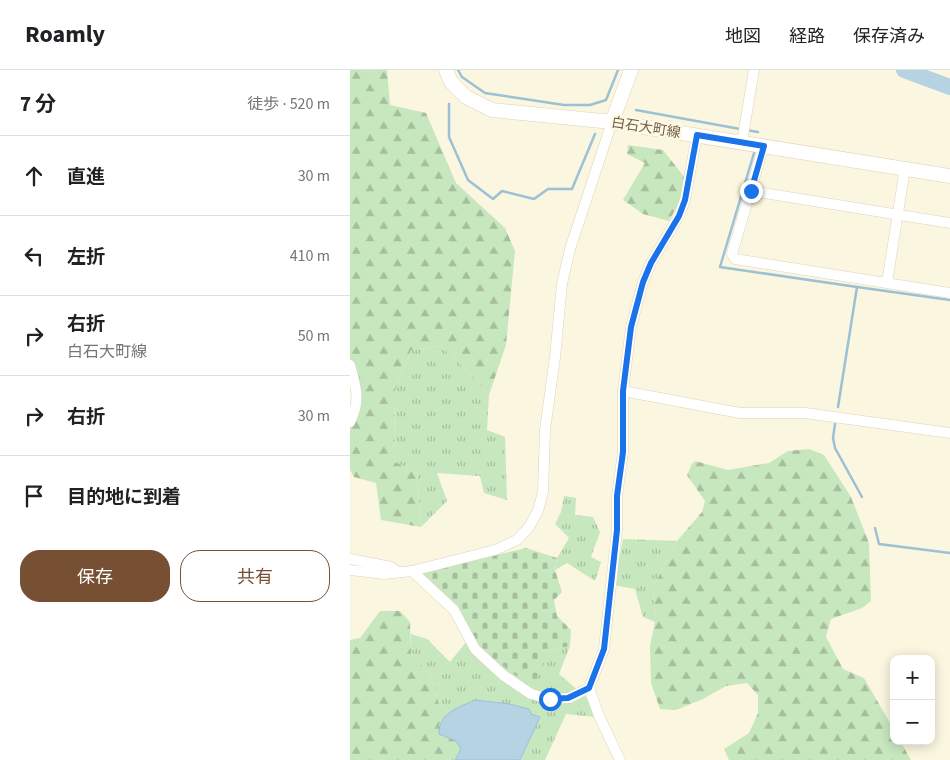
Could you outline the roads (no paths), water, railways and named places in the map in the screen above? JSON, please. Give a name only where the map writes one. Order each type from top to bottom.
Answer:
[{"type":"main road","name":"白石大町線","points":[[446,70],[451,82],[466,97],[492,110],[612,122],[697,135],[743,134],[764,146],[950,176]]},
{"type":"main road","points":[[612,122],[631,70]]},
{"type":"street","points":[[743,134],[754,70]]},
{"type":"street","points":[[350,570],[369,573],[412,571],[495,550],[517,540],[529,527],[538,511],[543,492],[545,430],[562,284],[570,249],[612,122]]},
{"type":"street","points":[[620,760],[599,716],[589,688],[604,649],[617,530],[617,496],[623,452],[623,391],[631,327],[643,282],[651,263],[682,208],[697,135]]},
{"type":"street","points":[[764,146],[732,254],[735,259],[950,293]]},
{"type":"street","points":[[887,283],[905,168]]},
{"type":"street","points":[[751,191],[950,223]]},
{"type":"street","points":[[350,365],[357,391],[356,409],[350,422]]},
{"type":"street","points":[[623,391],[740,413],[805,413],[950,433]]},
{"type":"street","points":[[350,559],[391,567],[399,573]]},
{"type":"street","points":[[412,571],[454,610],[475,649],[503,675],[531,694],[550,699],[568,698],[589,688]]},
{"type":"water","points":[[475,700],[510,704],[529,709],[531,714],[540,717],[520,760],[455,760],[461,749],[456,741],[439,734],[442,721],[456,708]]},
{"type":"waterway","points":[[458,70],[462,77],[485,93],[564,105],[590,105],[606,100],[618,70]]},
{"type":"waterway","points":[[904,70],[950,87]]},
{"type":"waterway","points":[[449,104],[449,137],[468,180],[493,199],[502,191],[534,199],[548,189],[572,189],[595,134]]},
{"type":"waterway","points":[[636,110],[740,129]]},
{"type":"waterway","points":[[746,130],[758,132]]},
{"type":"waterway","points":[[754,153],[720,267],[857,287],[838,407]]},
{"type":"waterway","points":[[857,287],[950,300]]},
{"type":"waterway","points":[[835,424],[833,438],[835,448],[862,497]]},
{"type":"waterway","points":[[875,528],[879,544],[950,553]]}]
